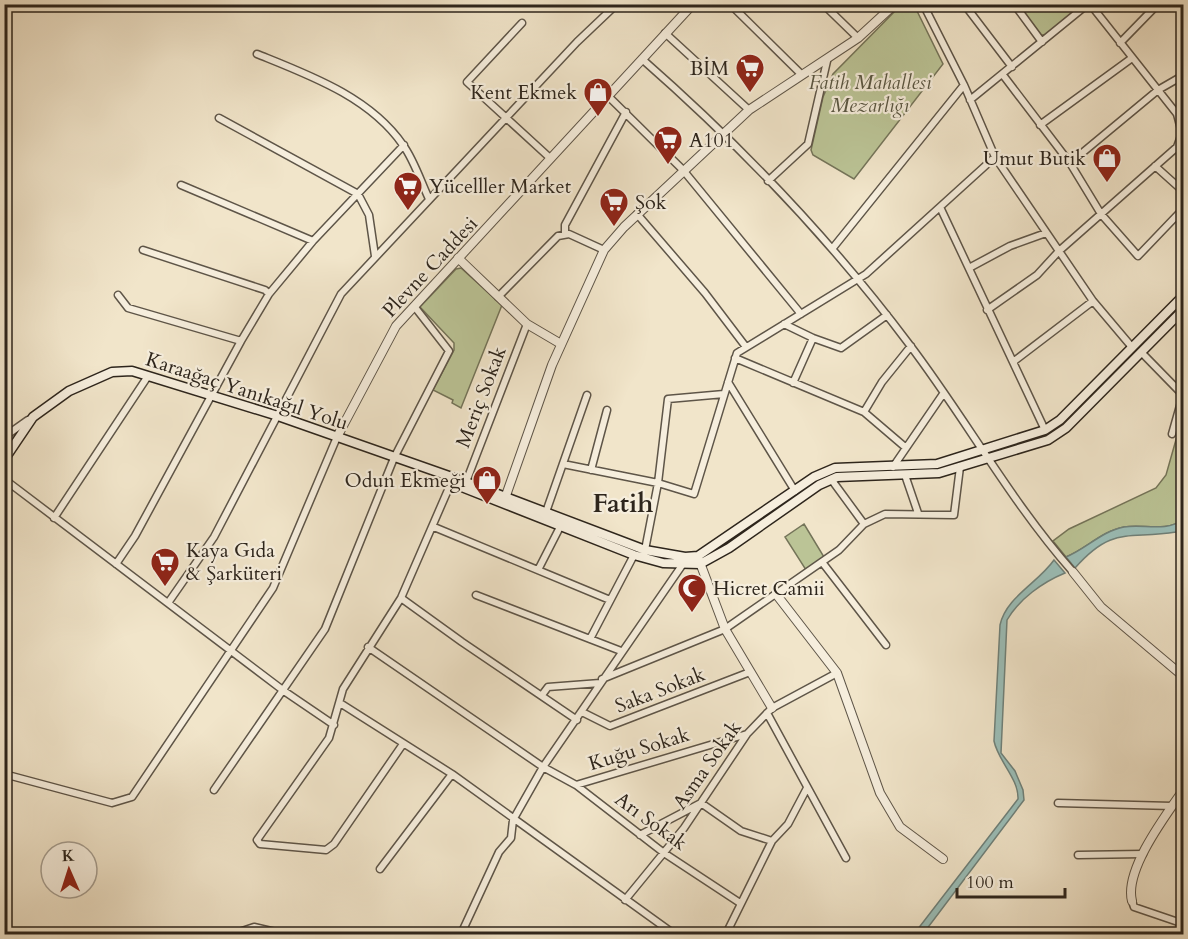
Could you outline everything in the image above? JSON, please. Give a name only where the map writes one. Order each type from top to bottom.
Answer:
[{"type":"main road","points":[[422,468],[466,482],[560,527],[634,555],[663,562],[699,560],[831,479],[848,476],[939,473],[1045,430],[1060,420],[1184,295]]},
{"type":"main road","points":[[699,560],[814,477],[835,468],[937,464],[1048,440],[1066,428],[1184,309]]},
{"type":"main road","name":"Karaağaç Yanıkağıl Yolu","points":[[33,417],[69,391],[112,372],[132,371],[210,397],[278,416],[422,468]]},
{"type":"main road","points":[[4,460],[33,417]]},
{"type":"main road","points":[[422,468],[451,483],[546,512],[645,550],[685,561]]},
{"type":"street","points":[[168,603],[214,537],[341,294],[577,42],[617,4]]},
{"type":"street","name":"Plevne Caddesi","points":[[337,437],[387,341],[414,306],[693,4]]},
{"type":"street","points":[[730,4],[802,75]]},
{"type":"street","points":[[504,500],[561,344],[604,250],[637,214],[749,110],[858,38],[895,4]]},
{"type":"street","points":[[922,4],[964,85],[995,157],[1094,301],[1131,346]]},
{"type":"street","points":[[964,4],[1012,67]]},
{"type":"street","points":[[1014,4],[1042,42]]},
{"type":"street","points":[[957,93],[969,96],[1003,75],[1089,4],[1177,114],[1182,133],[1176,147],[1059,251],[1037,275],[987,310]]},
{"type":"street","points":[[1120,43],[1158,4]]},
{"type":"street","points":[[826,5],[858,38]]},
{"type":"street","points":[[522,23],[467,82],[550,159]]},
{"type":"street","points":[[665,33],[749,110]]},
{"type":"street","points":[[257,54],[315,77],[375,115],[404,146],[429,199]]},
{"type":"street","points":[[1040,125],[1132,58]]},
{"type":"street","points":[[642,59],[723,132],[858,278],[911,346],[985,454],[1060,557],[1101,608],[1184,677]]},
{"type":"street","points":[[768,181],[808,144],[826,61]]},
{"type":"street","points":[[1003,75],[1070,163],[1101,214],[1138,256],[1184,208]]},
{"type":"street","points":[[1070,163],[1158,90],[1184,75]]},
{"type":"street","points":[[832,249],[964,85]]},
{"type":"street","points":[[608,96],[683,170],[801,314]]},
{"type":"street","points":[[565,234],[565,225],[626,112]]},
{"type":"street","points":[[219,118],[358,194],[369,215],[375,256]]},
{"type":"street","points":[[116,564],[135,536],[240,341],[269,294],[313,241],[404,146]]},
{"type":"street","points":[[563,464],[658,483],[694,494],[737,353],[858,278],[995,157]]},
{"type":"street","points":[[1155,166],[1184,192]]},
{"type":"street","points":[[181,185],[313,241]]},
{"type":"street","points":[[940,207],[1045,430]]},
{"type":"street","points":[[637,214],[705,292],[746,347]]},
{"type":"street","points":[[969,268],[1010,246],[1046,232]]},
{"type":"street","points":[[565,234],[604,250]]},
{"type":"street","points":[[498,297],[550,242],[565,234]]},
{"type":"street","points":[[143,250],[265,290],[269,294]]},
{"type":"street","points":[[458,258],[527,324],[561,344]]},
{"type":"street","points":[[118,295],[128,308],[240,341]]},
{"type":"street","points":[[1013,362],[1094,301]]},
{"type":"street","points":[[214,790],[325,629],[394,458],[449,351],[414,306]]},
{"type":"street","points":[[784,324],[841,348],[887,315]]},
{"type":"street","name":"Meriç Sokak","points":[[466,482],[527,324]]},
{"type":"street","points":[[793,383],[813,338]]},
{"type":"street","points":[[864,412],[882,382],[911,346]]},
{"type":"street","points":[[1141,352],[1183,395],[1172,434]]},
{"type":"street","points":[[735,358],[864,412],[905,447]]},
{"type":"street","points":[[54,518],[148,376]]},
{"type":"street","points":[[728,382],[795,491]]},
{"type":"street","points":[[645,550],[658,483],[668,399],[724,394]]},
{"type":"street","points":[[893,467],[943,394]]},
{"type":"street","points":[[546,512],[587,395]]},
{"type":"street","points":[[591,470],[607,410]]},
{"type":"street","name":"Karaağaç Yanıkağıl Yolu","points":[[4,437],[33,417]]},
{"type":"street","points":[[4,774],[112,802],[132,797],[232,652],[273,588],[337,437]]},
{"type":"street","points":[[542,694],[548,687],[601,681],[725,629],[839,550],[864,524],[885,514],[954,515],[960,466]]},
{"type":"street","points":[[905,475],[918,513]]},
{"type":"street","points":[[4,479],[284,691],[334,725]]},
{"type":"street","points":[[831,479],[864,524]]},
{"type":"street","points":[[403,744],[333,844],[326,850],[260,844],[258,838],[321,751],[334,725],[343,689],[401,598],[434,527],[451,483]]},
{"type":"street","points":[[434,527],[610,600]]},
{"type":"street","points":[[538,570],[560,527]]},
{"type":"street","points":[[590,639],[634,555]]},
{"type":"street","points":[[699,560],[725,629],[750,672],[807,788],[846,858]]},
{"type":"street","points":[[461,934],[499,852],[511,838],[513,820],[543,767],[685,561]]},
{"type":"street","points":[[822,562],[886,645]]},
{"type":"street","points":[[776,594],[837,673],[880,793],[900,827],[944,860]]},
{"type":"street","points":[[476,595],[621,651]]},
{"type":"street","points":[[401,598],[577,720]]},
{"type":"street","name":"Arı Sokak","points":[[369,646],[543,767],[576,785],[664,853],[740,903]]},
{"type":"street","name":"Saka Sokak","points":[[582,712],[610,726],[750,672]]},
{"type":"street","name":"Asma Sokak","points":[[625,900],[701,803],[747,734],[770,710],[837,673]]},
{"type":"street","points":[[340,703],[452,774],[674,934]]},
{"type":"street","name":"Kuğu Sokak","points":[[576,785],[747,734]]},
{"type":"street","points":[[380,869],[452,774]]},
{"type":"street","points":[[726,934],[762,864],[771,841],[788,824],[807,788]]},
{"type":"street","points":[[1184,789],[1143,854],[1129,890],[1134,907],[1184,924]]},
{"type":"street","points":[[640,835],[701,803],[741,831],[771,841]]},
{"type":"street","points":[[1058,803],[1172,806]]},
{"type":"street","points":[[1078,855],[1143,854]]},
{"type":"street","points":[[233,934],[254,927],[284,934]]},
{"type":"green space","name":"Fatih Mahallesi Mezarlığı","points":[[901,5],[908,5],[916,9],[943,64],[854,179],[813,155],[811,150],[823,97],[833,74]]},
{"type":"green space","points":[[1018,5],[1083,5],[1046,35],[1041,35]]},
{"type":"green space","points":[[461,268],[502,305],[461,408],[452,403],[453,400],[433,390],[454,350],[454,343],[420,307],[456,269]]},
{"type":"green space","points":[[1183,415],[1183,520],[1169,526],[1132,526],[1116,529],[1066,557],[1053,541],[1069,529],[1156,488],[1166,475]]},
{"type":"green space","points":[[804,524],[824,557],[806,570],[785,537]]},
{"type":"water","points":[[1183,520],[1183,529],[1176,532],[1111,540],[1088,554],[1075,568],[1066,557],[1116,529],[1132,526],[1169,526]]},
{"type":"water","points":[[1054,560],[1065,573],[1032,592],[1007,620],[1001,753],[1015,771],[1023,790],[1024,800],[923,934],[914,934],[1018,799],[1015,784],[994,741],[1000,625],[1009,606]]},
{"type":"place","name":"BİM","points":[[750,94]]},
{"type":"place","name":"Kent Ekmek","points":[[598,118]]},
{"type":"place","name":"A101","points":[[668,166]]},
{"type":"place","name":"Umut Butik","points":[[1107,184]]},
{"type":"place","name":"Yücelller Market","points":[[408,212]]},
{"type":"place","name":"Şok","points":[[614,228]]},
{"type":"place","name":"Odun Ekmeği","points":[[487,506]]},
{"type":"place","name":"Kaya Gıda & Şarküteri","points":[[165,588]]},
{"type":"place","name":"Hicret Camii","points":[[692,614]]},
{"type":"district","name":"Fatih","points":[[623,503]]}]
